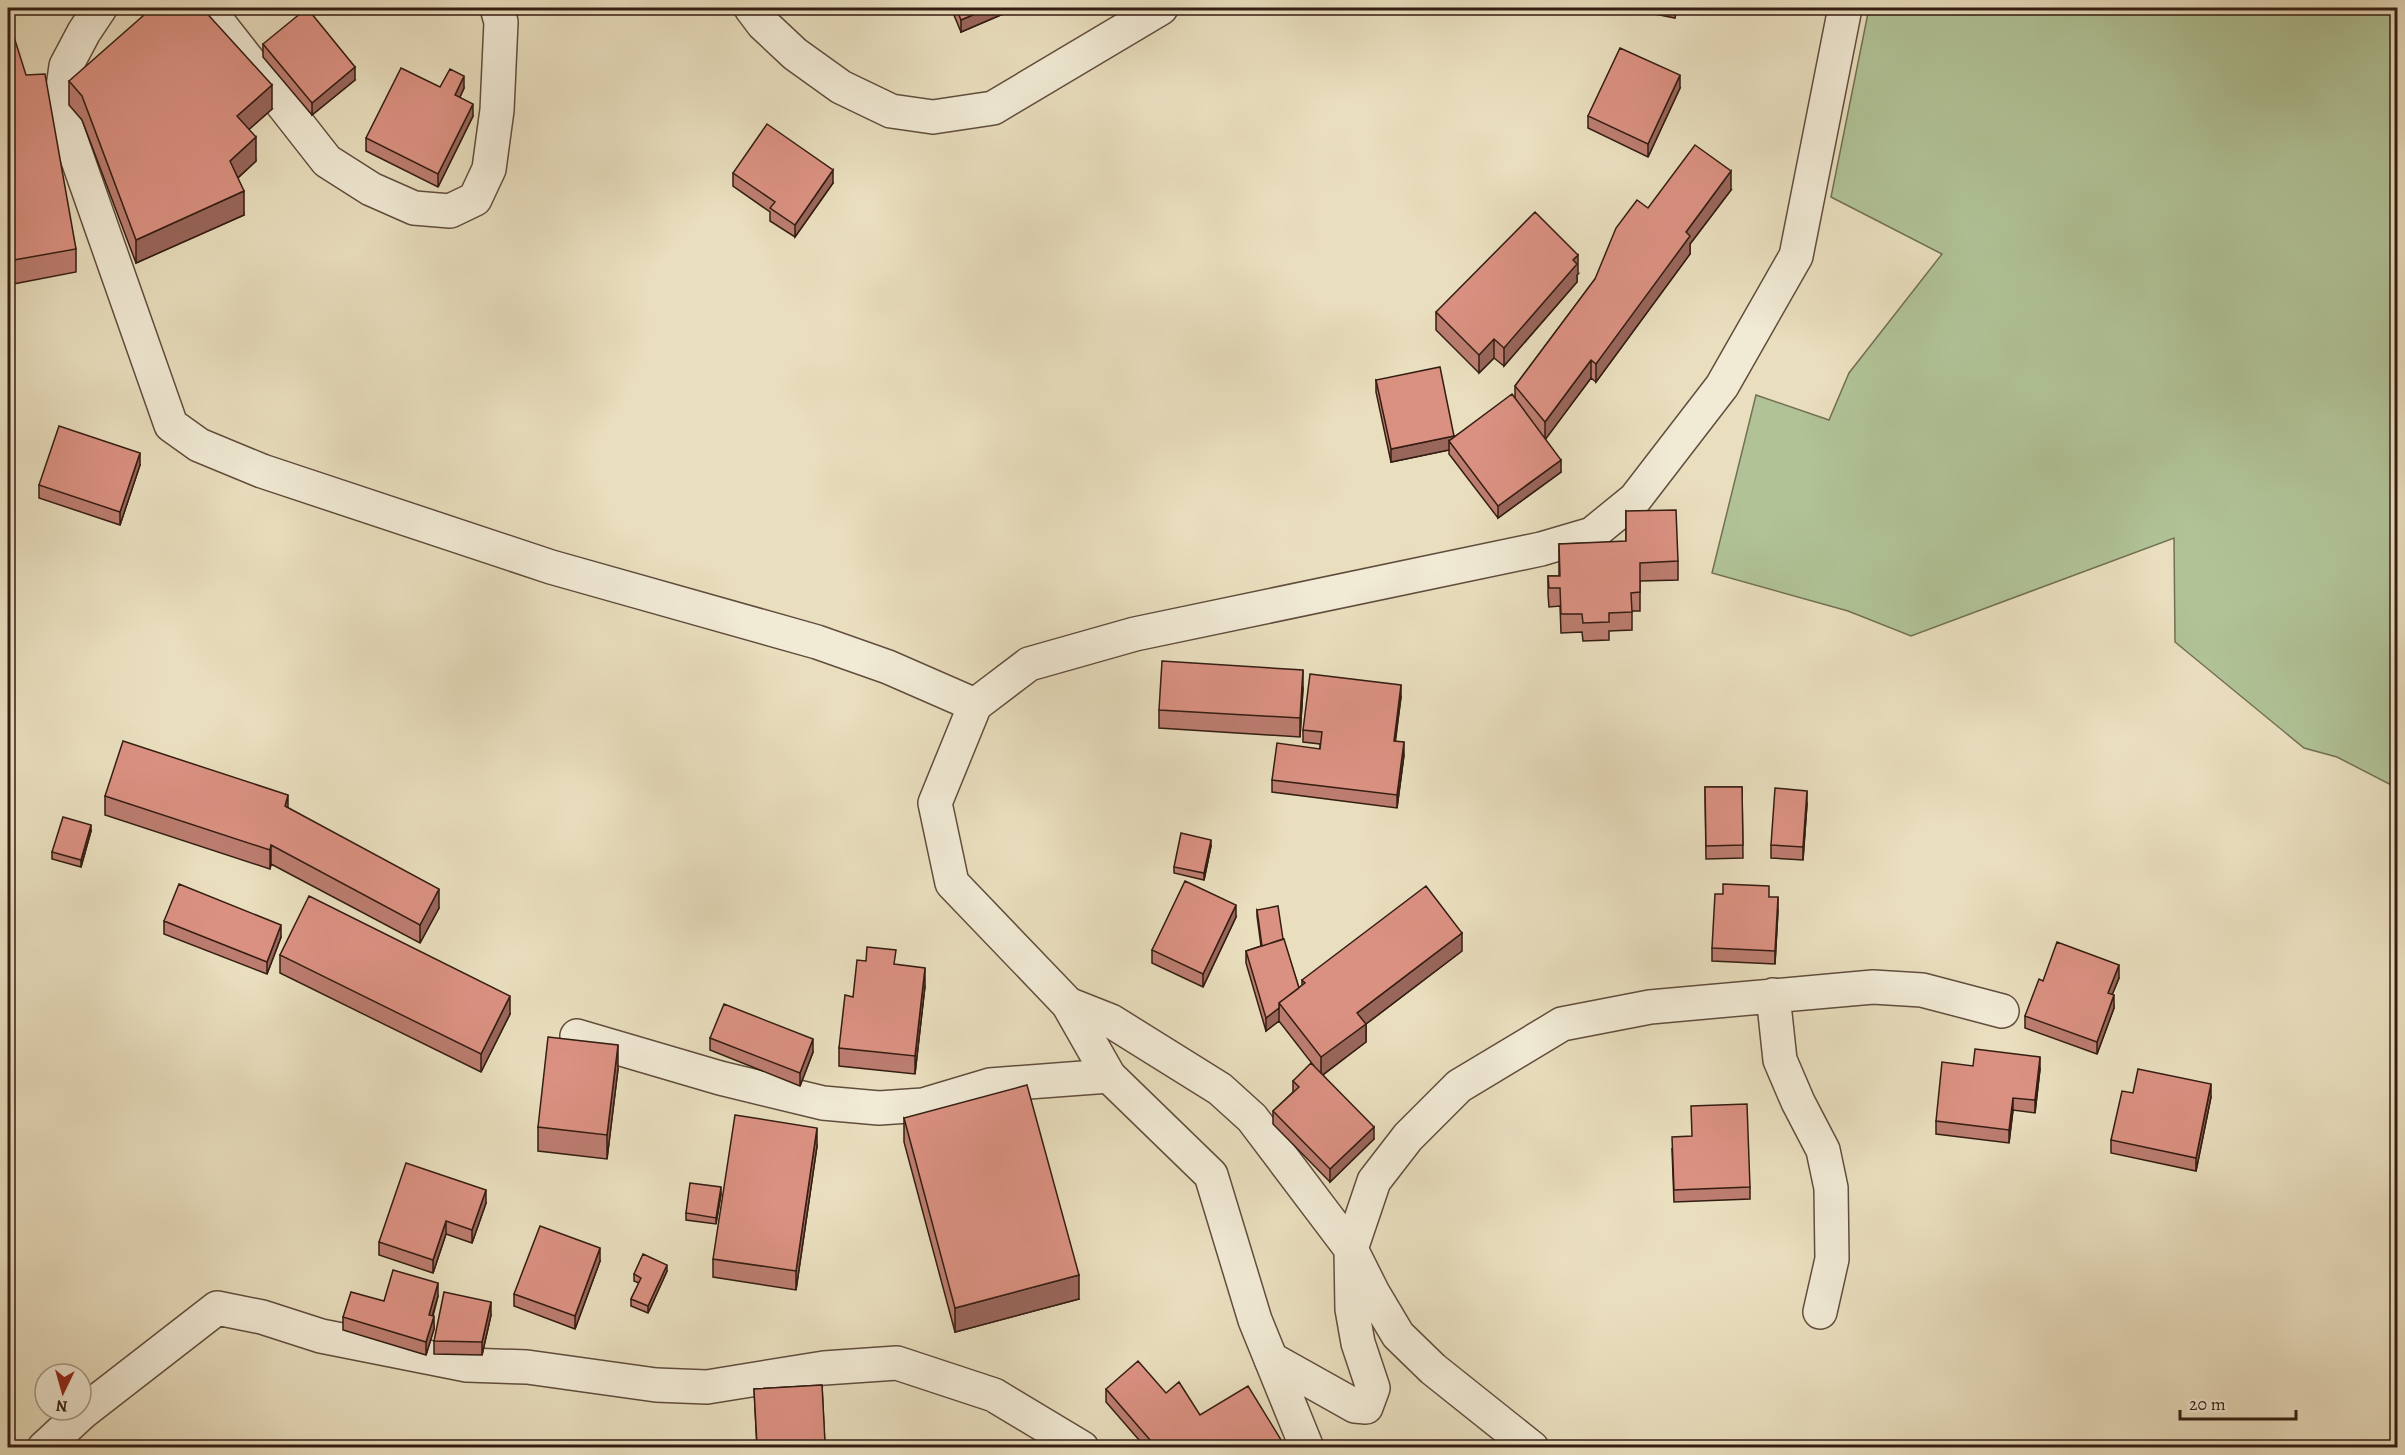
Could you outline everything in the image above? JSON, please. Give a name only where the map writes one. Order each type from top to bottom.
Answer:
[{"type":"street","points":[[100,8],[66,66],[60,109],[171,425],[199,445],[262,471],[551,567],[817,642],[888,667],[975,705]]},
{"type":"street","points":[[207,8],[327,161],[371,189],[414,208],[450,211],[475,199],[489,169],[497,110],[501,21],[497,8]]},
{"type":"street","points":[[751,8],[763,24],[795,54],[841,87],[891,111],[933,117],[993,108],[1161,8]]},
{"type":"street","points":[[1307,1448],[1255,1320],[1211,1175],[1109,1076],[1068,1004],[952,884],[935,803],[975,705],[1029,664],[1136,634],[1541,549],[1592,534],[1635,500],[1722,386],[1796,256],[1845,8]]},
{"type":"street","points":[[1271,1359],[1355,1406],[1366,1407],[1373,1388],[1358,1343],[1352,1309],[1351,1249],[1374,1181],[1408,1137],[1459,1086],[1562,1024],[1650,1007],[1874,987],[1922,990],[2002,1011]]},
{"type":"street","points":[[1773,995],[1780,1060],[1798,1102],[1823,1150],[1830,1188],[1832,1259],[1820,1312]]},
{"type":"street","points":[[1068,1004],[1110,1021],[1220,1089],[1252,1118],[1351,1249],[1372,1293],[1398,1335],[1433,1369],[1532,1448]]},
{"type":"street","points":[[577,1036],[720,1078],[823,1103],[879,1108],[923,1105],[990,1084],[1109,1076]]},
{"type":"street","points":[[44,1448],[83,1412],[217,1308],[262,1317],[321,1336],[467,1365],[527,1367],[656,1385],[707,1387],[824,1368],[897,1363],[994,1395],[1082,1448]]},
{"type":"green space","points":[[1869,8],[2397,8],[2397,788],[2337,757],[2304,748],[2175,642],[2174,538],[1911,636],[1848,611],[1712,573],[1756,395],[1829,420],[1849,373],[1942,254],[1831,197]]},
{"type":"building","points":[[152,8],[202,8],[272,85],[237,116],[256,137],[230,161],[244,191],[136,240],[82,96],[69,81]]},
{"type":"building","points":[[307,8],[355,67],[312,103],[263,44]]},
{"type":"building","points":[[956,8],[989,8],[961,20]]},
{"type":"building","points":[[8,18],[26,75],[45,74],[76,249],[8,261]]},
{"type":"building","points":[[1620,48],[1680,75],[1648,144],[1588,116]]},
{"type":"building","points":[[401,68],[440,87],[450,69],[464,76],[455,95],[473,104],[438,174],[366,138]]},
{"type":"building","points":[[767,124],[833,170],[795,225],[770,208],[775,202],[733,173]]},
{"type":"building","points":[[1695,145],[1731,171],[1686,232],[1690,236],[1596,364],[1591,360],[1545,422],[1515,386],[1595,279],[1616,228],[1637,200],[1648,208]]},
{"type":"building","points":[[1535,212],[1578,255],[1573,260],[1577,264],[1504,348],[1494,339],[1479,355],[1436,312]]},
{"type":"building","points":[[1440,367],[1454,436],[1391,449],[1376,380]]},
{"type":"building","points":[[1512,394],[1561,460],[1498,506],[1449,441]]},
{"type":"building","points":[[59,426],[140,453],[120,512],[39,485]]},
{"type":"building","points":[[1676,510],[1678,561],[1640,563],[1640,592],[1631,593],[1632,612],[1609,613],[1609,622],[1583,623],[1582,614],[1561,614],[1560,588],[1549,588],[1548,576],[1560,576],[1559,544],[1626,541],[1626,511]]},
{"type":"building","points":[[1162,661],[1303,670],[1300,718],[1159,710]]},
{"type":"building","points":[[1310,674],[1401,685],[1394,741],[1404,742],[1397,795],[1272,780],[1277,743],[1320,749],[1322,732],[1303,730]]},
{"type":"building","points":[[123,741],[288,795],[285,806],[439,889],[420,925],[271,845],[270,850],[105,796]]},
{"type":"building","points":[[1705,787],[1742,787],[1743,845],[1706,846]]},
{"type":"building","points":[[1775,788],[1807,791],[1803,847],[1771,845]]},
{"type":"building","points":[[63,817],[91,825],[81,860],[52,852]]},
{"type":"building","points":[[1181,833],[1211,840],[1204,873],[1174,867]]},
{"type":"building","points":[[1185,881],[1236,905],[1203,974],[1152,950]]},
{"type":"building","points":[[179,884],[281,925],[267,962],[164,921]]},
{"type":"building","points":[[1723,884],[1769,886],[1769,897],[1778,897],[1775,951],[1712,948],[1715,894],[1723,894]]},
{"type":"building","points":[[1426,886],[1462,933],[1357,1013],[1366,1024],[1321,1057],[1279,1003],[1305,983],[1302,980]]},
{"type":"building","points":[[309,896],[510,996],[481,1054],[280,955]]},
{"type":"building","points":[[1278,906],[1283,939],[1262,946],[1257,910]]},
{"type":"building","points":[[1284,939],[1299,988],[1279,1003],[1279,1008],[1266,1018],[1246,951]]},
{"type":"building","points":[[2057,942],[2119,965],[2108,993],[2114,995],[2097,1042],[2025,1016],[2039,979],[2043,981]]},
{"type":"building","points":[[867,947],[896,950],[894,964],[925,968],[915,1056],[839,1048],[845,995],[853,997],[857,960],[866,961]]},
{"type":"building","points":[[724,1004],[813,1039],[800,1073],[710,1038]]},
{"type":"building","points":[[548,1037],[618,1045],[607,1135],[538,1127]]},
{"type":"building","points":[[1975,1049],[2040,1057],[2035,1100],[2013,1098],[2009,1130],[1936,1121],[1942,1062],[1973,1066]]},
{"type":"building","points":[[1311,1063],[1374,1127],[1330,1169],[1273,1111],[1299,1087],[1293,1081]]},
{"type":"building","points":[[2138,1069],[2211,1084],[2196,1158],[2111,1140],[2122,1091],[2133,1093]]},
{"type":"building","points":[[1027,1085],[1079,1275],[955,1308],[904,1118]]},
{"type":"building","points":[[1747,1104],[1750,1187],[1674,1190],[1672,1137],[1692,1136],[1691,1106]]},
{"type":"building","points":[[735,1115],[817,1128],[796,1271],[713,1259]]},
{"type":"building","points":[[406,1163],[486,1190],[472,1230],[446,1221],[433,1260],[379,1242]]},
{"type":"building","points":[[690,1183],[721,1187],[716,1218],[686,1213]]},
{"type":"building","points":[[540,1226],[600,1248],[575,1316],[514,1294]]},
{"type":"building","points":[[643,1254],[667,1265],[648,1306],[631,1299],[641,1278],[634,1274]]},
{"type":"building","points":[[393,1270],[438,1283],[429,1315],[434,1316],[426,1342],[343,1317],[351,1292],[384,1301]]},
{"type":"building","points":[[444,1292],[491,1302],[482,1342],[434,1341]]},
{"type":"building","points":[[1138,1361],[1166,1393],[1179,1382],[1200,1415],[1248,1386],[1286,1448],[1220,1448],[1218,1445],[1216,1448],[1157,1448],[1106,1389]]},
{"type":"building","points":[[822,1385],[825,1442],[757,1445],[754,1389]]}]
